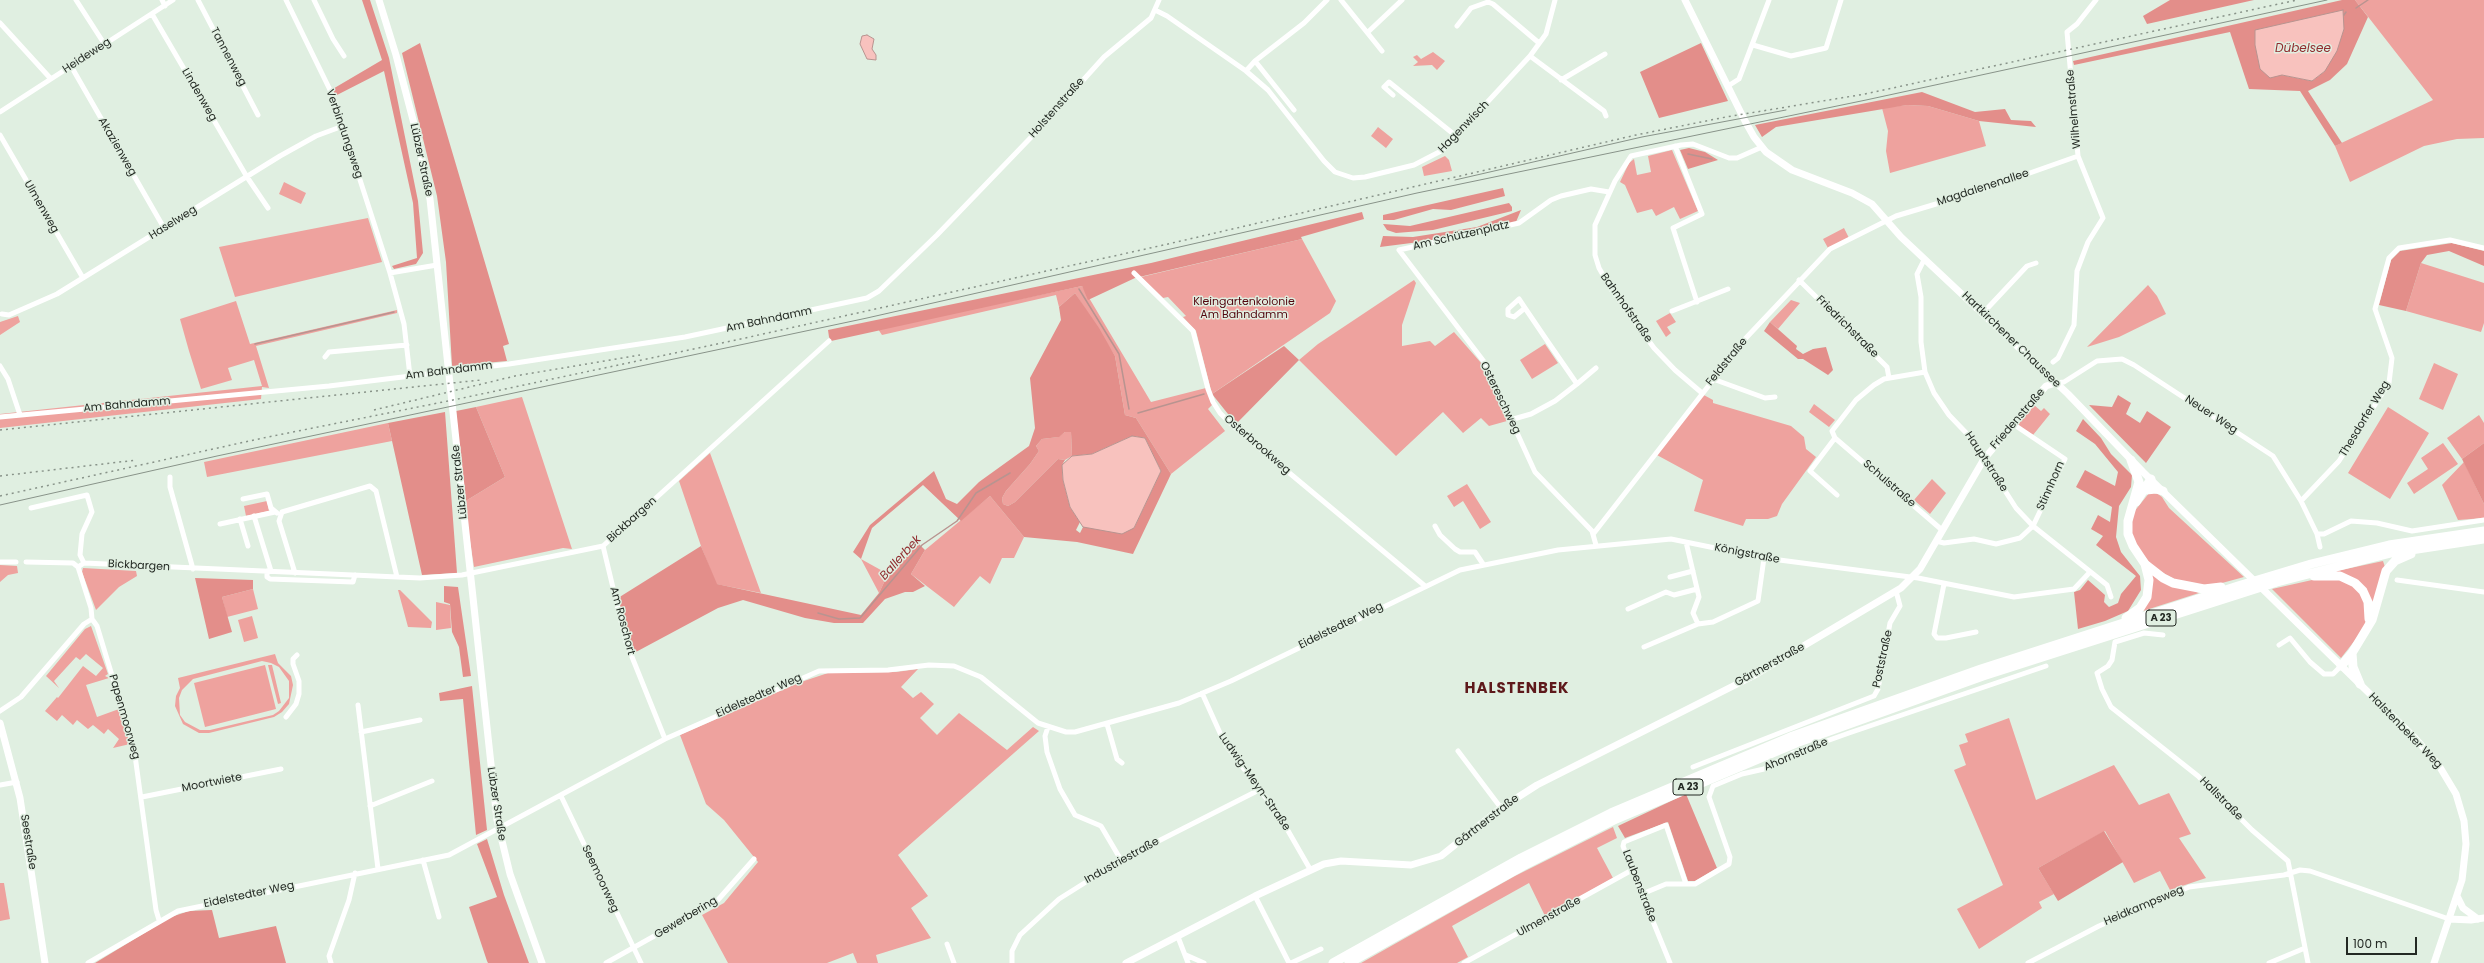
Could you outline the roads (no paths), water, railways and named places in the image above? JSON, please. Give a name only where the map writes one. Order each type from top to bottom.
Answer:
[{"type":"highway","points":[[2131,460],[2142,489]]},
{"type":"highway","points":[[2150,479],[2142,489],[2132,508],[2128,521],[2128,534],[2133,546],[2145,564],[2163,578],[2188,587],[2204,589],[2238,586]]},
{"type":"highway","points":[[2142,489],[2156,489],[2163,491]]},
{"type":"highway","name":"A 23","points":[[1333,963],[1521,858],[1611,813],[1664,789],[1793,736],[1920,690],[2104,629],[2318,562],[2389,546],[2484,531]]},
{"type":"highway","name":"A 23","points":[[1350,963],[1523,866],[1616,819],[1713,776],[1796,743],[1936,693],[2277,582],[2362,559],[2451,543],[2484,539]]},
{"type":"highway","points":[[2341,666],[2352,653],[2367,629],[2375,611],[2383,578],[2390,565],[2404,556],[2451,543]]},
{"type":"highway","points":[[2104,629],[2131,615],[2143,604],[2149,589],[2145,564]]},
{"type":"highway","points":[[2277,582],[2328,574],[2349,579],[2359,587],[2368,602],[2367,629]]},
{"type":"highway","points":[[2352,653],[2353,666],[2360,684]]},
{"type":"street","points":[[76,0],[105,45]]},
{"type":"street","points":[[162,0],[165,6]]},
{"type":"street","name":"Heideweg","points":[[0,112],[173,0]]},
{"type":"street","name":"Tannenweg","points":[[198,0],[258,114]]},
{"type":"street","name":"Verbindungsweg","points":[[286,0],[333,96],[343,126],[390,273],[402,317],[410,376]]},
{"type":"street","points":[[314,0],[333,39],[344,56]]},
{"type":"street","name":"Lübzer Straße","points":[[379,0],[396,55],[417,135],[430,199],[469,574],[498,828],[510,874],[542,963]]},
{"type":"street","name":"Holstenstraße","points":[[874,296],[934,238],[1027,141],[1104,57],[1151,18],[1159,0]]},
{"type":"street","points":[[1155,10],[1167,16],[1246,71],[1255,61],[1304,23],[1327,0]]},
{"type":"street","points":[[1341,0],[1382,51]]},
{"type":"street","points":[[1368,32],[1402,0]]},
{"type":"street","name":"Hagenwisch","points":[[1246,71],[1268,90],[1324,161],[1335,172],[1346,176],[1365,177],[1414,165],[1444,150],[1530,56],[1550,25],[1555,0]]},
{"type":"street","name":"Hartkirchener Chaussee","points":[[1685,0],[1748,126],[1762,147],[1792,170],[1865,199],[1924,260],[1983,313],[2056,383],[2150,479],[2257,583]]},
{"type":"street","points":[[1728,86],[1739,79],[1769,0]]},
{"type":"street","points":[[1753,45],[1791,56],[1826,48],[1841,0]]},
{"type":"street","name":"Wilhelmstraße","points":[[2053,362],[2058,358],[2074,325],[2076,271],[2088,242],[2103,218],[2078,156],[2067,32],[2077,24],[2096,0]]},
{"type":"street","points":[[1457,26],[1471,8],[1488,2],[1493,4],[1539,43]]},
{"type":"street","name":"Lindenweg","points":[[152,14],[247,177],[268,208]]},
{"type":"street","points":[[0,23],[51,79]]},
{"type":"street","points":[[1561,80],[1605,54]]},
{"type":"street","points":[[1530,56],[1604,111],[1606,116]]},
{"type":"street","points":[[1255,61],[1294,110]]},
{"type":"street","name":"Akazienweg","points":[[70,66],[164,228]]},
{"type":"street","points":[[1393,95],[1384,87],[1389,82],[1456,136]]},
{"type":"street","name":"Haselweg","points":[[2,314],[9,315],[37,304],[316,136],[343,126]]},
{"type":"street","name":"Ulmenweg","points":[[0,135],[82,278]]},
{"type":"street","name":"Bahnhofstraße","points":[[1702,393],[1675,370],[1654,348],[1602,275],[1595,255],[1595,225],[1609,192],[1629,158],[1675,146],[1698,145],[1729,158],[1737,158],[1762,147]]},
{"type":"street","points":[[1675,146],[1702,214],[1673,228],[1697,302]]},
{"type":"street","name":"Magdalenenallee","points":[[1885,221],[2078,156]]},
{"type":"street","name":"Am Schützenplatz","points":[[1399,250],[1519,224],[1551,200],[1561,196],[1591,189],[1609,192]]},
{"type":"street","name":"Feldstraße","points":[[1594,533],[1745,339],[1800,280],[1830,249],[1885,221]]},
{"type":"street","name":"Thesdorfer Weg","points":[[2301,501],[2339,461],[2389,383],[2392,358],[2375,309],[2389,258],[2399,248],[2450,240],[2484,248]]},
{"type":"street","name":"Ostereschweg","points":[[1399,250],[1485,363],[1535,472],[1594,533]]},
{"type":"street","name":"Hauptstraße","points":[[1924,260],[1916,274],[1921,297],[1920,342],[1925,372],[1939,402],[1972,439],[1984,459],[1992,468],[2011,502],[2033,526],[2107,585],[2111,596]]},
{"type":"street","points":[[1983,313],[2027,266],[2036,263]]},
{"type":"street","points":[[390,273],[437,265]]},
{"type":"street","name":"Osterbrookweg","points":[[1134,273],[1193,331],[1210,396],[1220,413],[1233,426],[1425,586]]},
{"type":"street","name":"Friedrichstraße","points":[[1800,280],[1887,368],[1889,378]]},
{"type":"street","points":[[1672,311],[1728,289]]},
{"type":"street","name":"Am Bahndamm","points":[[0,417],[410,376],[441,371],[510,364],[685,337],[792,316],[874,296]]},
{"type":"street","points":[[1525,308],[1577,384]]},
{"type":"street","name":"Bickbargen","points":[[84,563],[397,577],[469,574],[603,546],[829,341]]},
{"type":"street","points":[[325,356],[329,352],[407,345]]},
{"type":"street","name":"Neuer Weg","points":[[2056,383],[2064,382],[2097,361],[2116,359],[2129,362],[2265,449],[2277,461],[2301,501],[2317,534],[2320,547]]},
{"type":"street","points":[[0,366],[8,379],[20,415]]},
{"type":"street","points":[[1510,420],[1531,414],[1555,401],[1596,368]]},
{"type":"street","points":[[1837,495],[1810,471],[1835,438],[1832,431],[1852,404],[1867,390],[1889,378],[1925,372]]},
{"type":"street","points":[[1713,379],[1764,398],[1775,397]]},
{"type":"street","name":"Friedenstraße","points":[[1984,459],[2046,386],[2056,383]]},
{"type":"street","name":"Stinnhorn","points":[[2013,424],[2031,438],[2065,459],[2033,526]]},
{"type":"street","name":"Schulstraße","points":[[1835,438],[1942,530]]},
{"type":"street","points":[[1896,591],[1913,578],[1984,459]]},
{"type":"street","points":[[170,477],[170,487],[193,569]]},
{"type":"street","points":[[220,524],[254,516],[278,513],[367,486],[373,487],[376,491],[397,577]]},
{"type":"street","points":[[243,499],[267,494],[271,508],[278,513],[279,521],[295,573]]},
{"type":"street","points":[[26,562],[73,563],[78,567],[84,563],[80,555],[82,534],[92,512],[87,495],[31,508]]},
{"type":"street","points":[[254,516],[269,571]]},
{"type":"street","points":[[240,519],[248,546]]},
{"type":"street","points":[[2317,534],[2324,534],[2352,521],[2377,523],[2412,531],[2484,520]]},
{"type":"street","points":[[1435,526],[1440,535],[1455,550],[1460,552],[1475,552],[1483,564]]},
{"type":"street","points":[[1936,541],[1944,544],[1974,539],[1996,544],[2020,538],[2033,526]]},
{"type":"street","points":[[1594,533],[1596,545]]},
{"type":"street","name":"Königstraße","points":[[1581,547],[1663,539],[1686,542],[1764,558],[1913,578],[2014,597],[2069,591],[2077,587],[2090,572]]},
{"type":"street","points":[[1686,542],[1699,597],[1693,613],[1698,624]]},
{"type":"street","name":"Am Roschort","points":[[603,546],[626,642],[665,739]]},
{"type":"street","name":"Eidelstedter Weg","points":[[88,963],[159,920],[185,909],[355,873],[449,855],[665,739],[819,671],[888,670],[943,664],[973,673],[1029,717],[1048,727],[1075,732],[1173,706],[1202,694],[1455,572],[1483,564],[1581,547]]},
{"type":"street","points":[[1644,647],[1698,624],[1713,622],[1758,601],[1759,578],[1764,558]]},
{"type":"street","points":[[0,562],[16,562]]},
{"type":"street","name":"Papenmoorweg","points":[[78,567],[92,619],[96,626],[132,741],[142,797],[154,899],[159,920]]},
{"type":"street","name":"Bickbargen","points":[[269,571],[267,577],[270,579],[352,582],[355,575]]},
{"type":"street","points":[[1670,577],[1693,571]]},
{"type":"street","points":[[2397,580],[2484,592]]},
{"type":"street","name":"Halstenbeker Weg","points":[[2257,583],[2430,754],[2444,771],[2456,794],[2464,821],[2466,844],[2462,880],[2434,963]]},
{"type":"street","points":[[1944,584],[1934,634],[1937,638],[1946,638],[1976,632]]},
{"type":"street","points":[[1628,609],[1666,592],[1674,595],[1697,589]]},
{"type":"street","name":"Poststraße","points":[[1693,767],[1780,731],[1874,696],[1878,689],[1890,624],[1900,606],[1896,591]]},
{"type":"street","name":"Gärtnerstraße","points":[[1126,963],[1134,961],[1255,896],[1310,869],[1340,861],[1399,865],[1422,863],[1444,854],[1501,808],[1536,785],[1775,664],[1896,591]]},
{"type":"street","points":[[0,711],[21,697],[84,624],[92,619]]},
{"type":"street","name":"Hallstraße","points":[[2163,635],[2144,633],[2115,642],[2112,660],[2108,666],[2097,673],[2111,707],[2198,776],[2252,830],[2284,856],[2290,864],[2292,872]]},
{"type":"street","points":[[2279,645],[2290,638],[2310,662],[2324,674],[2333,674],[2341,666]]},
{"type":"street","points":[[286,717],[296,704],[299,694],[298,681],[293,664],[293,659],[297,655]]},
{"type":"street","name":"Ahornstraße","points":[[1642,894],[1666,884],[1695,884],[1726,866],[1730,861],[1709,797],[1713,786],[1742,774],[1764,769],[1793,753],[2046,666]]},
{"type":"street","name":"Ludwig-Meyn-Straße","points":[[1202,694],[1225,744],[1261,789],[1310,869]]},
{"type":"street","points":[[358,705],[378,869]]},
{"type":"street","points":[[361,732],[420,720]]},
{"type":"street","name":"Seestraße","points":[[0,723],[17,782],[29,850],[45,963]]},
{"type":"street","points":[[1107,724],[1117,759],[1122,763]]},
{"type":"street","points":[[1048,727],[1045,736],[1047,752],[1060,789],[1075,814],[1101,826],[1121,860]]},
{"type":"street","points":[[1458,750],[1501,808]]},
{"type":"street","name":"Moortwiete","points":[[142,797],[281,769]]},
{"type":"street","points":[[370,806],[432,781]]},
{"type":"street","points":[[0,785],[17,782]]},
{"type":"street","name":"Industriestraße","points":[[1012,963],[1012,951],[1020,935],[1039,916],[1064,895],[1121,860],[1261,789]]},
{"type":"street","name":"Seemoorweg","points":[[561,796],[641,963]]},
{"type":"street","name":"Laubenstraße","points":[[1670,963],[1632,870],[1624,842],[1666,825],[1686,884]]},
{"type":"street","name":"Gewerbering","points":[[606,963],[717,901],[754,859]]},
{"type":"street","points":[[423,860],[439,917]]},
{"type":"street","name":"Ulmenstraße","points":[[1464,963],[1632,870]]},
{"type":"street","points":[[2308,963],[2290,877],[2292,872],[2300,870],[2310,871],[2449,919],[2481,919]]},
{"type":"street","name":"Heidkampsweg","points":[[2031,962],[2099,926],[2189,887],[2284,875],[2292,872]]},
{"type":"street","points":[[332,963],[329,956],[350,900],[355,873]]},
{"type":"street","points":[[1255,896],[1290,963],[1321,948]]},
{"type":"street","points":[[2457,896],[2463,908],[2481,919]]},
{"type":"street","points":[[1178,937],[1188,963]]},
{"type":"street","points":[[947,944],[954,963]]},
{"type":"street","points":[[2269,963],[2305,948]]},
{"type":"street","points":[[1186,955],[1204,963]]},
{"type":"water","name":"Dübelsee","points":[[2343,10],[2344,29],[2337,51],[2325,71],[2312,81],[2282,75],[2270,78],[2260,69],[2255,45],[2255,30]]},
{"type":"water","points":[[867,35],[874,39],[872,49],[876,55],[876,60],[867,59],[860,44],[862,36]]},
{"type":"water","points":[[1132,436],[1145,438],[1161,471],[1134,528],[1122,534],[1083,527],[1070,507],[1063,480],[1062,465],[1072,456],[1092,454]]},
{"type":"waterway","name":"Ballerbek","points":[[2356,8],[2368,0]]},
{"type":"waterway","name":"Ballerbek","points":[[1688,154],[1712,159]]},
{"type":"waterway","points":[[1079,289],[1119,354],[1129,409]]},
{"type":"waterway","points":[[255,344],[394,312]]},
{"type":"waterway","points":[[1138,413],[1204,394]]},
{"type":"waterway","name":"Ballerbek","points":[[818,613],[839,619],[860,618],[922,545],[957,521],[976,493],[1010,473]]},
{"type":"tram line","points":[[0,505],[217,456],[867,318],[1417,193],[1866,100],[2327,0]]},
{"type":"tram line","points":[[1455,180],[1642,137],[1786,110]]},
{"type":"railway","points":[[0,496],[263,438],[458,399],[736,340],[1168,244],[1636,135],[1726,117],[1865,94],[2297,0]]},
{"type":"railway","points":[[374,410],[515,376],[640,355]]},
{"type":"railway","points":[[0,430],[481,380]]},
{"type":"railway","points":[[0,476],[137,460]]},
{"type":"district","name":"HALSTENBEK","points":[[1517,689]]},
{"type":"park label","name":"Kleingartenkolonie Am Bahndamm","points":[[1244,308]]}]
